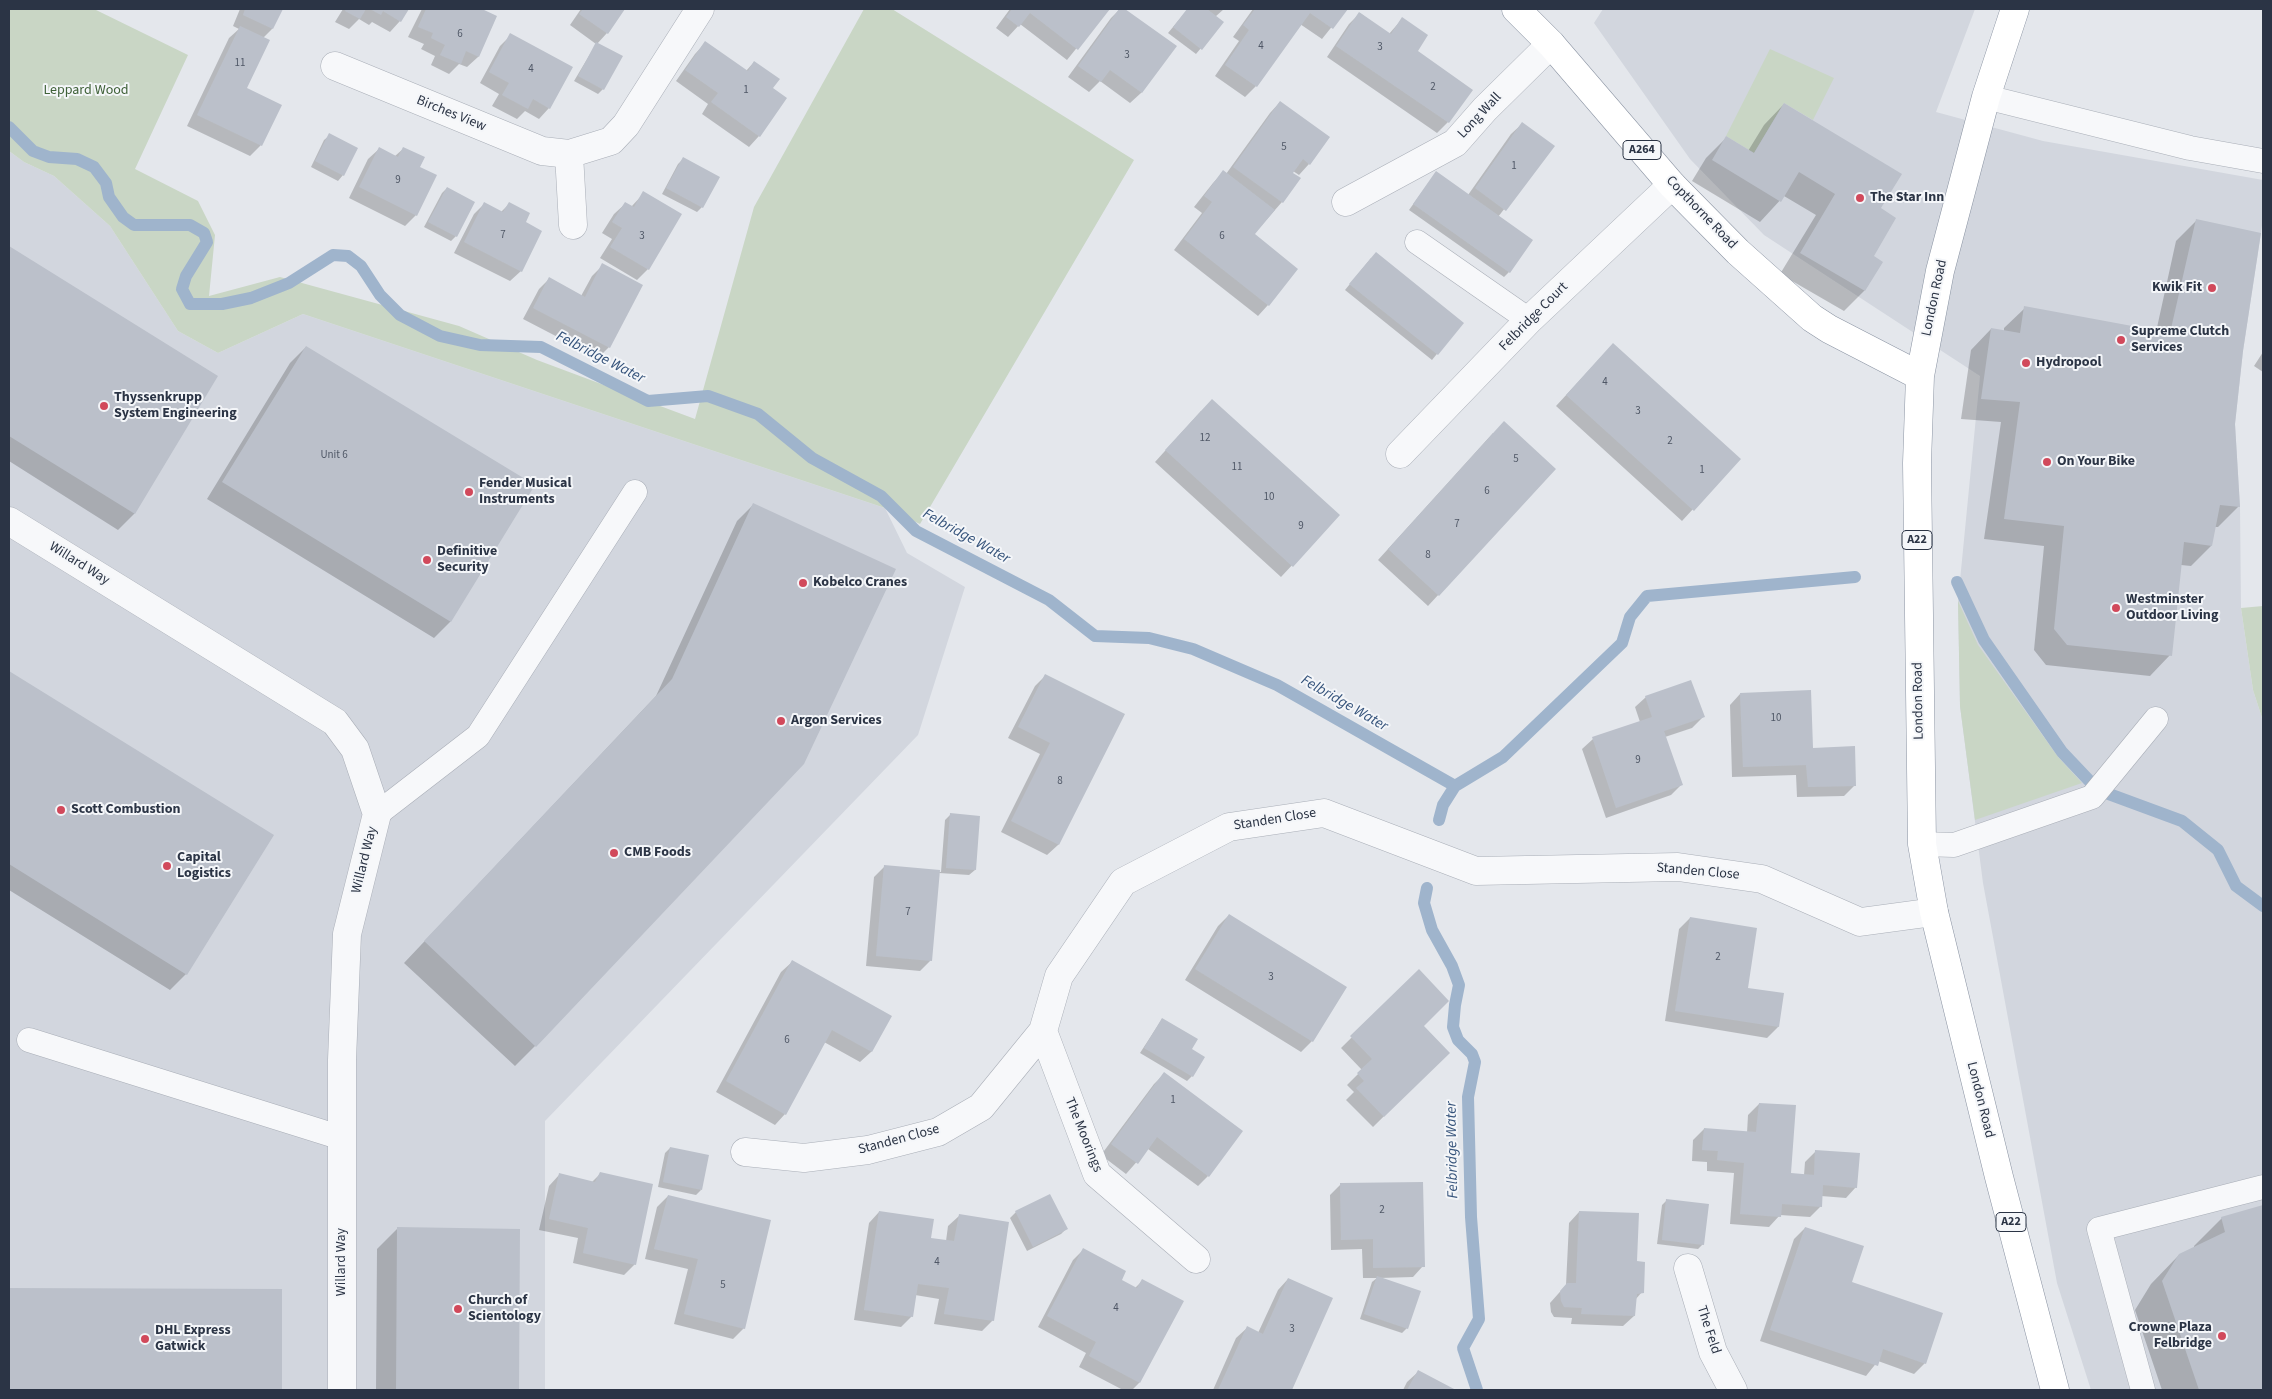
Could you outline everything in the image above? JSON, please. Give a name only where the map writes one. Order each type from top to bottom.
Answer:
[{"type":"highway","name":"Copthorne Road","points":[[1516,9],[1551,44],[1672,185],[1738,252],[1812,318],[1920,376]]},
{"type":"highway","name":"London Road","points":[[2015,9],[1986,97],[1935,290],[1920,376],[1917,463],[1922,844],[1934,912],[1999,1177],[2055,1390]]},
{"type":"street","name":"Birches View","points":[[335,66],[542,151],[570,154],[611,140],[626,125],[700,9]]},
{"type":"street","name":"Long Wall","points":[[1346,202],[1455,143],[1486,108],[1551,44]]},
{"type":"street","points":[[570,154],[574,225]]},
{"type":"street","name":"Felbridge Court","points":[[1400,454],[1529,320],[1672,185]]},
{"type":"street","name":"Willard Way","points":[[9,521],[336,722],[355,749],[377,814],[347,934],[342,1138],[342,1390]]},
{"type":"street","name":"Standen Close","points":[[745,1152],[804,1158],[868,1150],[938,1132],[981,1107],[1043,1031],[1059,976],[1123,882],[1229,827],[1324,813],[1476,870],[1678,867],[1762,879],[1860,922],[1934,912]]},
{"type":"street","name":"The Moorings","points":[[1043,1031],[1097,1174],[1196,1259]]},
{"type":"street","name":"The Feld","points":[[1688,1268],[1713,1352],[1733,1390]]},
{"type":"lane","points":[[1986,97],[2190,148],[2263,161]]},
{"type":"lane","points":[[1417,242],[1529,320]]},
{"type":"lane","points":[[377,814],[478,736],[635,492]]},
{"type":"lane","points":[[1922,844],[1954,845],[2098,790],[2156,719]]},
{"type":"lane","points":[[29,1040],[342,1138]]},
{"type":"lane","points":[[2143,1390],[2098,1228],[2263,1187]]},
{"type":"shaded area","points":[[1603,9],[1975,9],[1936,112],[2043,141],[2263,180],[2263,219],[2243,351],[2235,424],[2240,507],[2241,608],[2253,690],[2263,721],[2263,1390],[2091,1390],[2057,1283],[1983,883],[1960,706],[1958,601],[1980,376],[1764,235],[1690,159],[1594,23]]},
{"type":"shaded area","points":[[9,151],[24,162],[54,176],[110,226],[178,331],[218,353],[303,314],[885,508],[907,553],[965,587],[918,735],[545,1121],[545,1390],[9,1390]]},
{"type":"green space","name":"Leppard Wood","points":[[9,9],[94,9],[188,55],[135,169],[198,201],[215,235],[209,296],[280,277],[459,326],[537,360],[695,419],[754,207],[864,9],[892,9],[1134,160],[920,524],[885,508],[303,314],[218,353],[178,331],[110,226],[54,176],[24,162],[9,151]]},
{"type":"green space","points":[[1770,49],[1834,78],[1813,120],[1784,103],[1754,153],[1726,136]]},
{"type":"green space","points":[[1958,601],[1978,645],[2058,757],[2082,783],[1975,820],[1960,706]]},
{"type":"green space","points":[[2263,606],[2263,721],[2253,690],[2241,608]]},
{"type":"building","points":[[245,9],[283,9],[273,29],[243,15]]},
{"type":"building","points":[[346,9],[366,9],[360,19],[345,11]]},
{"type":"building","points":[[370,9],[409,9],[401,22],[383,11],[381,15]]},
{"type":"building","points":[[426,9],[482,9],[497,16],[479,57],[466,51],[461,64],[440,55],[445,45],[431,38],[433,33],[418,27]]},
{"type":"building","points":[[583,9],[625,9],[608,34],[579,14]]},
{"type":"building","points":[[1012,9],[1110,9],[1078,50],[1030,13],[1019,27],[1006,17]]},
{"type":"building","points":[[1119,9],[1125,9],[1177,46],[1142,93],[1110,70],[1101,82],[1078,66]]},
{"type":"building","points":[[1187,9],[1207,9],[1224,22],[1202,50],[1173,27]]},
{"type":"building","points":[[1255,9],[1348,9],[1333,29],[1310,13],[1257,87],[1225,65],[1249,30],[1243,25]]},
{"type":"building","points":[[1359,12],[1391,34],[1402,17],[1428,35],[1418,51],[1473,90],[1449,123],[1336,46]]},
{"type":"building","points":[[240,26],[270,40],[247,88],[282,105],[262,146],[197,115]]},
{"type":"building","points":[[510,33],[573,67],[550,109],[533,99],[528,109],[502,95],[509,83],[489,72]]},
{"type":"building","points":[[705,41],[748,71],[754,61],[780,79],[773,88],[787,98],[760,137],[711,102],[718,93],[685,70]]},
{"type":"building","points":[[596,42],[623,56],[604,90],[578,76]]},
{"type":"building","points":[[1280,101],[1330,137],[1310,165],[1303,159],[1293,173],[1301,178],[1283,203],[1233,167]]},
{"type":"building","name":"The Star Inn","points":[[1784,103],[1902,174],[1881,208],[1896,218],[1874,256],[1883,262],[1865,291],[1800,253],[1835,194],[1799,172],[1781,202],[1712,160],[1726,136],[1754,153]]},
{"type":"building","points":[[1522,122],[1555,146],[1506,211],[1475,188]]},
{"type":"building","points":[[329,133],[358,148],[344,176],[315,161]]},
{"type":"building","points":[[379,147],[398,157],[403,147],[425,157],[420,167],[437,175],[417,216],[359,187]]},
{"type":"building","points":[[683,157],[720,177],[703,208],[666,188]]},
{"type":"building","points":[[1223,170],[1275,210],[1255,234],[1298,269],[1269,306],[1184,239],[1212,202],[1204,196]]},
{"type":"building","points":[[1436,171],[1533,240],[1510,273],[1413,204]]},
{"type":"building","points":[[447,187],[475,202],[457,237],[428,222]]},
{"type":"building","points":[[643,191],[682,214],[649,270],[610,247],[622,228],[612,222],[625,202],[634,207]]},
{"type":"building","points":[[484,202],[503,212],[509,202],[530,213],[526,222],[542,231],[522,272],[464,242]]},
{"type":"building","points":[[2196,219],[2261,233],[2243,351],[2235,424],[2240,507],[2220,505],[2212,546],[2184,542],[2172,656],[2067,645],[2054,629],[2064,526],[2004,519],[2020,402],[1981,399],[1991,328],[2020,333],[2024,306],[2170,333]]},
{"type":"building","name":"Thyssenkrupp System Engineering","points":[[9,246],[218,376],[135,514],[9,436]]},
{"type":"building","points":[[1376,252],[1464,323],[1438,355],[1349,284]]},
{"type":"building","points":[[602,263],[643,285],[610,348],[533,308],[549,277],[585,297]]},
{"type":"building","points":[[1613,343],[1741,459],[1694,511],[1566,395]]},
{"type":"building","points":[[306,346],[535,485],[451,622],[222,482]]},
{"type":"building","points":[[1212,399],[1340,515],[1293,567],[1165,450]]},
{"type":"building","points":[[1504,421],[1556,469],[1439,596],[1388,549]]},
{"type":"building","name":"CMB Foods","points":[[753,503],[896,569],[804,764],[536,1047],[424,941],[672,679]]},
{"type":"building","points":[[9,671],[274,835],[187,975],[9,864]]},
{"type":"building","points":[[1045,674],[1125,714],[1059,845],[1011,821],[1050,743],[1018,727]]},
{"type":"building","points":[[1691,680],[1705,717],[1664,731],[1683,785],[1616,808],[1592,737],[1652,717],[1645,696]]},
{"type":"building","points":[[1811,690],[1813,748],[1855,746],[1856,786],[1808,787],[1806,765],[1743,767],[1740,693]]},
{"type":"building","points":[[950,813],[980,816],[976,870],[946,868]]},
{"type":"building","points":[[884,865],[940,870],[932,961],[876,956]]},
{"type":"building","points":[[1229,914],[1347,987],[1313,1042],[1195,969]]},
{"type":"building","points":[[1690,917],[1757,928],[1748,988],[1784,993],[1779,1027],[1675,1011]]},
{"type":"building","points":[[792,960],[892,1016],[872,1052],[832,1030],[786,1115],[726,1081]]},
{"type":"building","points":[[1419,969],[1449,1001],[1424,1026],[1450,1053],[1384,1117],[1356,1088],[1364,1081],[1357,1073],[1372,1059],[1350,1036]]},
{"type":"building","points":[[1162,1018],[1198,1039],[1192,1049],[1205,1057],[1193,1077],[1144,1048]]},
{"type":"building","points":[[1164,1072],[1243,1131],[1209,1177],[1157,1137],[1138,1164],[1111,1144]]},
{"type":"building","points":[[1759,1103],[1796,1105],[1791,1173],[1814,1175],[1815,1150],[1860,1153],[1857,1188],[1823,1185],[1822,1207],[1782,1204],[1781,1217],[1740,1214],[1744,1163],[1717,1160],[1718,1151],[1702,1150],[1704,1128],[1756,1132]]},
{"type":"building","points":[[670,1147],[709,1155],[702,1190],[663,1182]]},
{"type":"building","points":[[600,1172],[653,1184],[636,1265],[583,1253],[588,1228],[549,1219],[559,1173],[595,1182]]},
{"type":"building","points":[[1423,1182],[1425,1267],[1373,1268],[1373,1239],[1341,1240],[1340,1183]]},
{"type":"building","points":[[1050,1194],[1068,1229],[1033,1247],[1015,1211]]},
{"type":"building","points":[[668,1195],[771,1220],[745,1329],[684,1314],[698,1259],[654,1249]]},
{"type":"building","points":[[1666,1199],[1709,1204],[1704,1245],[1662,1240]]},
{"type":"building","name":"Crowne Plaza Felbridge","points":[[2263,1205],[2263,1390],[2199,1390],[2162,1281],[2179,1254],[2225,1232],[2221,1217]]},
{"type":"building","points":[[879,1211],[934,1219],[931,1238],[954,1241],[959,1214],[1009,1222],[994,1321],[944,1314],[949,1288],[918,1284],[913,1317],[864,1310]]},
{"type":"building","points":[[1579,1211],[1639,1213],[1637,1261],[1645,1262],[1644,1293],[1637,1294],[1635,1316],[1581,1314],[1582,1308],[1564,1307],[1560,1291],[1567,1283],[1576,1283]]},
{"type":"building","name":"Church of Scientology","points":[[397,1227],[520,1229],[519,1390],[396,1390]]},
{"type":"building","points":[[1805,1227],[1864,1246],[1852,1282],[1943,1313],[1926,1364],[1883,1349],[1878,1366],[1770,1330]]},
{"type":"building","points":[[1083,1248],[1126,1271],[1122,1280],[1137,1288],[1142,1279],[1184,1301],[1140,1383],[1089,1356],[1096,1342],[1047,1316]]},
{"type":"building","points":[[1377,1276],[1421,1291],[1408,1329],[1364,1314]]},
{"type":"building","points":[[1288,1278],[1333,1298],[1292,1390],[1218,1390],[1247,1326],[1263,1334]]},
{"type":"building","name":"DHL Express Gatwick","points":[[9,1288],[282,1289],[282,1390],[9,1390]]},
{"type":"building","points":[[1418,1370],[1456,1390],[1407,1390]]},
{"type":"waterway","name":"Felbridge Water","points":[[9,127],[33,151],[49,157],[77,159],[94,167],[106,183],[109,197],[123,217],[134,225],[190,225],[204,233],[207,242],[186,276],[182,289],[190,304],[222,304],[251,298],[289,283],[333,255],[348,256],[361,266],[380,295],[400,315],[440,336],[480,345],[541,347],[648,401],[708,396],[758,414],[812,458],[881,496],[916,531],[1049,600],[1095,636],[1149,638],[1193,649],[1277,685],[1455,786],[1443,805],[1439,820]]},
{"type":"waterway","points":[[1455,786],[1503,757],[1622,643],[1630,617],[1647,596],[1855,577]]},
{"type":"waterway","points":[[1957,582],[1984,640],[2062,752],[2098,790],[2182,821],[2218,850],[2236,886],[2263,906]]},
{"type":"waterway","name":"Felbridge Water","points":[[1427,888],[1424,903],[1432,930],[1452,966],[1459,985],[1453,1027],[1458,1040],[1472,1054],[1475,1062],[1468,1097],[1471,1217],[1479,1319],[1463,1348],[1477,1390]]},
{"type":"place","name":"The Star Inn","points":[[1860,198]]},
{"type":"place","name":"Kwik Fit","points":[[2212,288]]},
{"type":"place","name":"Supreme Clutch Services","points":[[2121,340]]},
{"type":"place","name":"Hydropool","points":[[2026,363]]},
{"type":"place","name":"Thyssenkrupp System Engineering","points":[[104,406]]},
{"type":"place","name":"On Your Bike","points":[[2047,462]]},
{"type":"place","name":"Fender Musical Instruments","points":[[469,492]]},
{"type":"place","name":"Definitive Security","points":[[427,560]]},
{"type":"place","name":"Kobelco Cranes","points":[[803,583]]},
{"type":"place","name":"Westminster Outdoor Living","points":[[2116,608]]},
{"type":"place","name":"Argon Services","points":[[781,721]]},
{"type":"place","name":"Scott Combustion","points":[[61,810]]},
{"type":"place","name":"CMB Foods","points":[[614,853]]},
{"type":"place","name":"Capital Logistics","points":[[167,866]]},
{"type":"place","name":"Church of Scientology","points":[[458,1309]]},
{"type":"place","name":"Crowne Plaza Felbridge","points":[[2222,1336]]},
{"type":"place","name":"DHL Express Gatwick","points":[[145,1339]]}]
